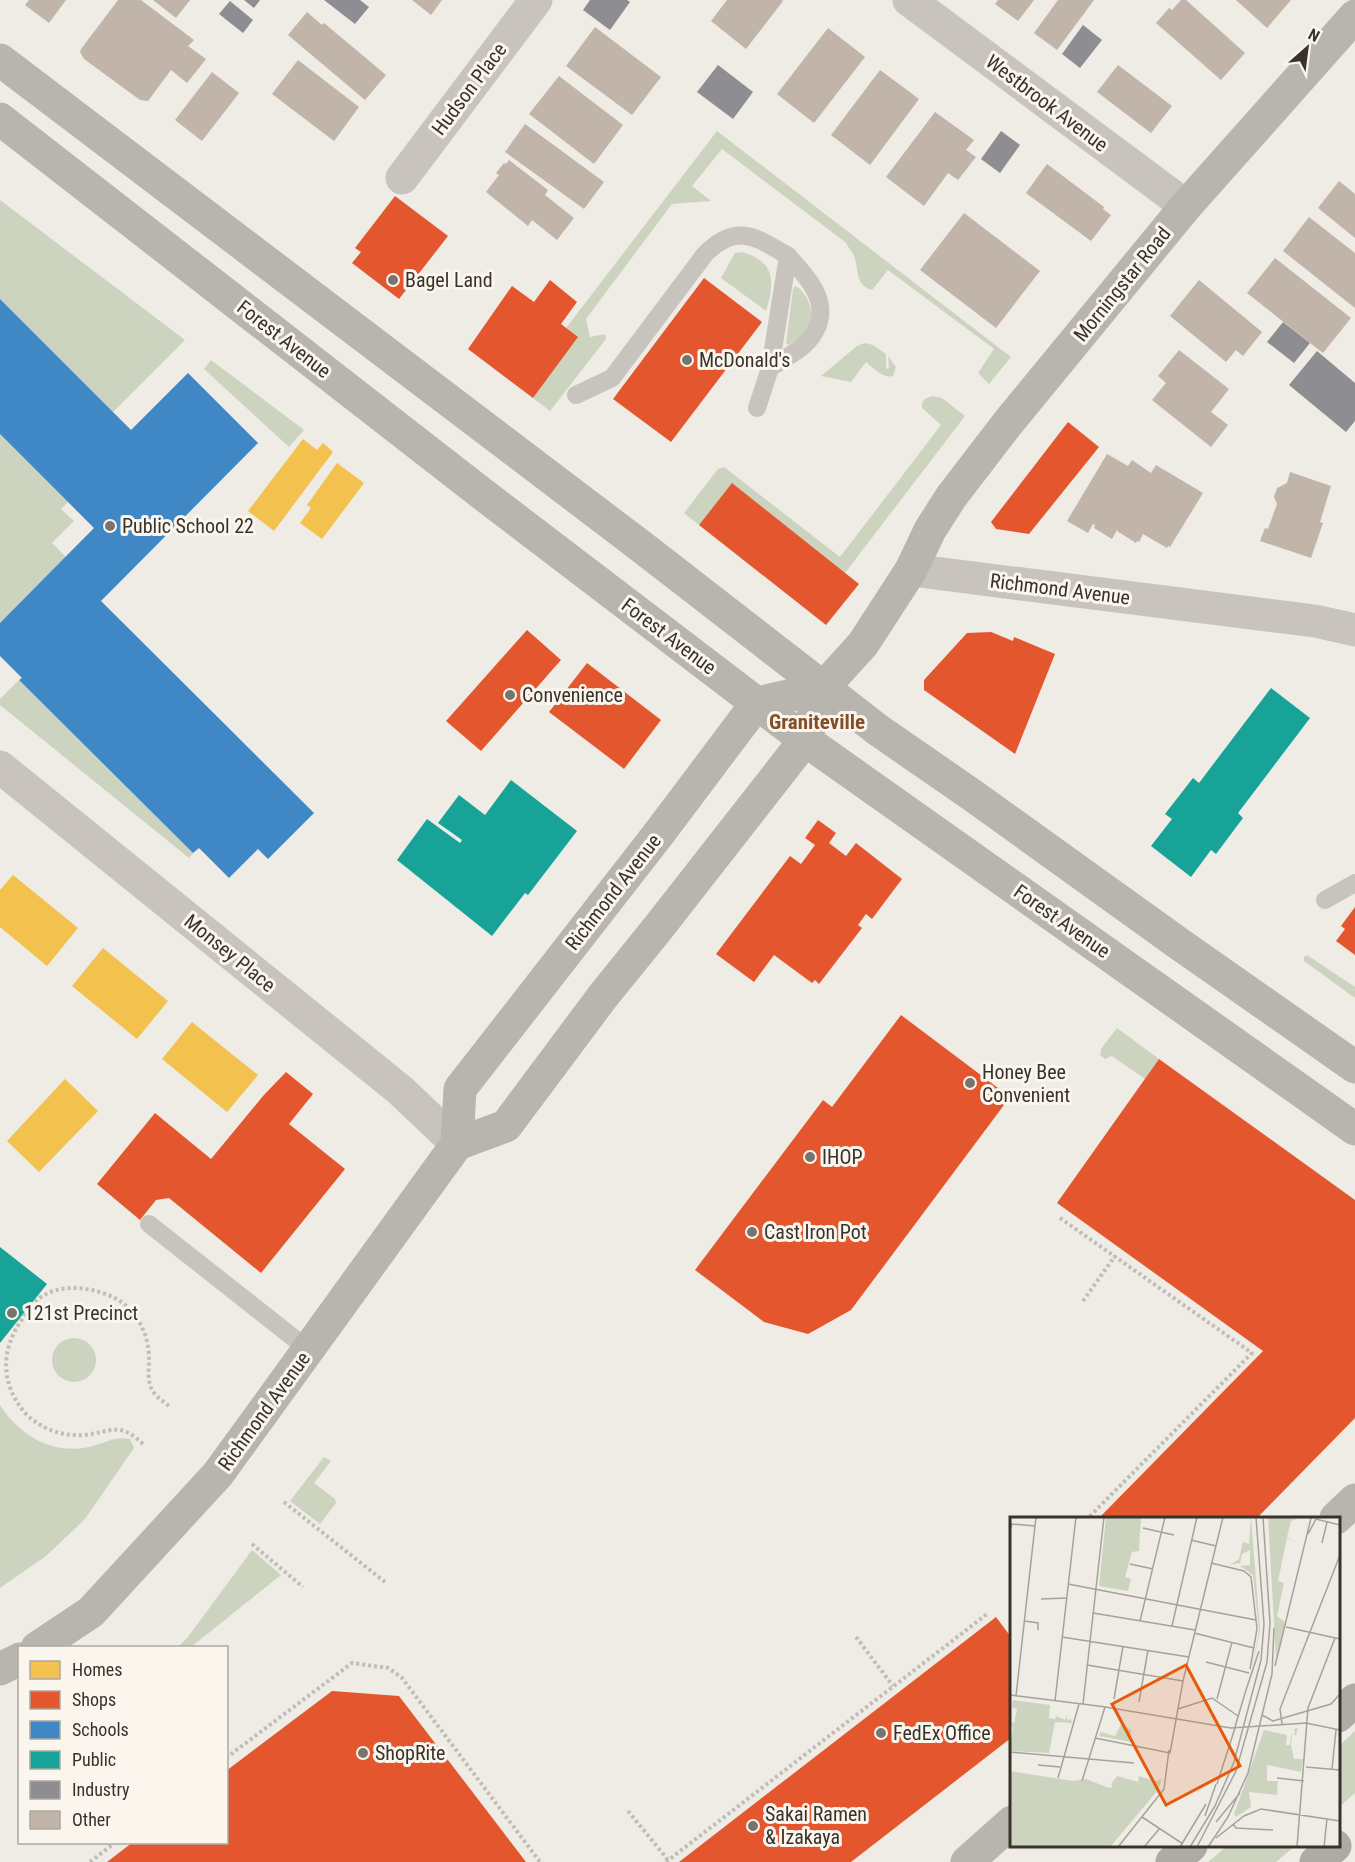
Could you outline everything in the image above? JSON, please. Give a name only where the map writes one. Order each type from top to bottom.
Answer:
[{"type":"highway","points":[[1340,1714],[1355,1700]]},
{"type":"highway","points":[[1340,1840],[1355,1828]]},
{"type":"highway","points":[[1172,1862],[1189,1847]]},
{"type":"highway","points":[[1316,1862],[1333,1847]]},
{"type":"main road","name":"Morningstar Road","points":[[911,570],[930,530],[951,497],[1007,424],[1186,206],[1355,16]]},
{"type":"main road","points":[[0,60],[638,544],[878,730],[1355,1067]]},
{"type":"main road","name":"Forest Avenue","points":[[0,119],[805,740],[1355,1129]]},
{"type":"main road","points":[[457,1144],[506,1126],[603,996],[805,740],[823,688],[863,644],[911,570]]},
{"type":"main road","points":[[757,703],[823,688]]},
{"type":"main road","name":"Richmond Avenue","points":[[39,1646],[91,1612],[218,1474],[457,1144],[460,1089],[757,703]]},
{"type":"main road","points":[[1337,1517],[1355,1500]]},
{"type":"main road","points":[[0,1669],[18,1660]]},
{"type":"main road","points":[[967,1862],[1010,1823]]},
{"type":"street","name":"Hudson Place","points":[[402,177],[536,0]]},
{"type":"street","name":"Westbrook Avenue","points":[[909,0],[1186,206]]},
{"type":"street","name":"Richmond Avenue","points":[[911,570],[1304,620],[1355,630]]},
{"type":"street","name":"Monsey Place","points":[[0,767],[400,1090],[457,1144]]},
{"type":"lane","points":[[576,395],[612,378],[705,254],[728,236],[744,235],[762,239],[789,256],[807,277],[820,300],[821,316],[815,332],[804,346],[770,368]]},
{"type":"lane","points":[[757,408],[770,368],[789,256]]},
{"type":"lane","points":[[1325,900],[1355,883]]},
{"type":"lane","points":[[148,1224],[309,1350]]},
{"type":"path","points":[[1060,1218],[1252,1353],[1089,1517]]},
{"type":"path","points":[[1083,1301],[1115,1256]]},
{"type":"path","points":[[143,1444],[134,1435],[123,1430],[112,1429],[82,1436],[62,1434],[46,1428],[27,1415],[15,1403],[2,1374],[1,1359],[13,1329],[36,1301],[52,1292],[68,1288],[91,1290],[118,1300],[132,1311],[142,1325],[147,1341],[151,1388],[169,1406]]},
{"type":"path","points":[[284,1502],[385,1582]]},
{"type":"path","points":[[252,1544],[303,1587]]},
{"type":"path","points":[[628,1810],[667,1861],[987,1614]]},
{"type":"path","points":[[856,1637],[893,1686]]},
{"type":"path","points":[[228,1756],[352,1663],[388,1668],[402,1678],[540,1862]]},
{"type":"path","points":[[90,1862],[113,1844]]},
{"type":"green space","points":[[717,131],[1011,357],[989,384],[978,373],[994,349],[888,270],[872,290],[867,288],[860,281],[854,256],[845,242],[722,149],[692,186],[711,201],[672,204],[586,319],[590,337],[605,334],[606,339],[550,411],[533,398],[577,337],[566,328]]},
{"type":"green space","points":[[0,200],[185,340],[113,412],[0,299]]},
{"type":"green space","points":[[742,252],[761,261],[770,274],[771,291],[766,311],[721,278],[735,253]]},
{"type":"green space","points":[[795,286],[808,300],[811,319],[803,334],[788,345],[786,343]]},
{"type":"green space","points":[[865,343],[873,345],[886,354],[886,369],[889,368],[888,356],[896,367],[893,376],[882,374],[866,362],[851,382],[821,376],[857,346]]},
{"type":"green space","points":[[211,360],[304,430],[289,447],[204,369]]},
{"type":"green space","points":[[932,396],[942,398],[965,416],[845,573],[699,525],[684,513],[718,469],[724,467],[840,557],[941,425],[922,408],[923,401]]},
{"type":"green space","points":[[0,434],[68,502],[61,509],[74,521],[52,543],[66,557],[0,623]]},
{"type":"green space","points":[[19,680],[193,853],[189,858],[0,705],[0,699]]},
{"type":"green space","points":[[1307,955],[1355,987],[1355,998],[1304,961]]},
{"type":"green space","points":[[1117,1028],[1159,1059],[1145,1079],[1112,1056],[1105,1059],[1100,1055],[1101,1049]]},
{"type":"green space","points":[[74,1338],[83,1339],[90,1344],[95,1351],[95,1369],[90,1376],[83,1381],[74,1382],[65,1381],[58,1376],[53,1369],[52,1360],[53,1351],[58,1344],[65,1339]]},
{"type":"green space","points":[[0,1405],[27,1434],[50,1445],[75,1449],[124,1438],[130,1439],[134,1448],[85,1519],[46,1556],[0,1588]]},
{"type":"green space","points":[[324,1457],[331,1461],[314,1483],[335,1499],[336,1503],[320,1524],[290,1501]]},
{"type":"green space","points":[[252,1550],[281,1575],[192,1646],[179,1646]]},
{"type":"green space","points":[[1355,1731],[1355,1793],[1340,1806],[1340,1745]]},
{"type":"green space","points":[[1226,1847],[1294,1847],[1276,1862],[1208,1862]]},
{"type":"building: Homes","points":[[303,439],[317,450],[323,443],[333,452],[274,531],[248,511]]},
{"type":"building: Homes","points":[[337,463],[364,483],[322,539],[300,523],[311,508],[307,505]]},
{"type":"building: Homes","points":[[13,875],[78,928],[47,966],[0,927],[0,890]]},
{"type":"building: Homes","points":[[103,948],[168,1001],[137,1039],[72,986]]},
{"type":"building: Homes","points":[[192,1022],[258,1075],[227,1112],[162,1059]]},
{"type":"building: Homes","points":[[65,1079],[98,1111],[39,1172],[7,1141]]},
{"type":"building: Shops","points":[[395,196],[448,236],[399,299],[352,263],[361,252],[355,248]]},
{"type":"building: Shops","name":"McDonald's","points":[[704,278],[762,322],[671,442],[613,399]]},
{"type":"building: Shops","points":[[550,280],[577,302],[561,324],[578,337],[533,398],[468,349],[512,286],[534,302]]},
{"type":"building: Shops","points":[[1068,422],[1099,447],[1029,534],[996,529],[991,522]]},
{"type":"building: Shops","points":[[732,483],[859,584],[826,625],[699,525]]},
{"type":"building: Shops","points":[[527,630],[561,660],[481,751],[446,721]]},
{"type":"building: Shops","points":[[991,632],[1013,641],[1014,637],[1055,654],[1015,754],[924,690],[924,680],[967,633]]},
{"type":"building: Shops","points":[[587,663],[661,720],[624,769],[549,712]]},
{"type":"building: Shops","points":[[818,820],[836,833],[829,843],[846,856],[856,843],[902,879],[872,919],[866,914],[858,925],[862,928],[819,984],[815,980],[812,983],[774,955],[754,982],[716,954],[790,856],[801,864],[815,845],[805,838]]},
{"type":"building: Shops","points":[[1355,907],[1355,955],[1336,941],[1345,929],[1341,926]]},
{"type":"building: Shops","points":[[901,1015],[1010,1097],[851,1310],[808,1334],[764,1322],[695,1270],[823,1100],[832,1107]]},
{"type":"building: Shops","points":[[1159,1059],[1355,1200],[1355,1418],[1258,1517],[1100,1517],[1263,1351],[1057,1203]]},
{"type":"building: Shops","points":[[286,1072],[313,1094],[289,1124],[345,1169],[261,1273],[169,1198],[156,1200],[140,1220],[97,1184],[155,1113],[211,1159]]},
{"type":"building: Shops","points":[[996,1617],[1010,1636],[1010,1739],[851,1862],[679,1862]]},
{"type":"building: Shops","points":[[332,1691],[399,1696],[526,1862],[107,1862],[130,1844],[228,1844],[228,1769]]},
{"type":"building: Schools","points":[[0,299],[131,430],[188,373],[258,443],[101,601],[314,813],[268,859],[258,849],[229,878],[199,848],[193,853],[19,680],[22,678],[0,656],[0,623],[94,528],[0,434]]},
{"type":"building: Public","points":[[1271,688],[1310,718],[1238,813],[1243,818],[1216,854],[1211,850],[1191,877],[1151,846],[1172,819],[1165,814],[1193,778],[1199,783]]},
{"type":"building: Public","points":[[511,780],[577,831],[528,895],[525,893],[492,936],[397,860],[427,819],[460,843],[462,840],[438,823],[459,795],[485,815]]},
{"type":"building: Public","name":"121st Precinct","points":[[0,1247],[47,1284],[0,1343]]},
{"type":"building: Industry","points":[[244,0],[260,0],[254,8]]},
{"type":"building: Industry","points":[[324,0],[360,0],[369,7],[355,24]]},
{"type":"building: Industry","points":[[590,0],[627,0],[630,2],[610,30],[583,10]]},
{"type":"building: Industry","points":[[230,1],[253,20],[243,33],[219,14]]},
{"type":"building: Industry","points":[[1083,25],[1102,40],[1080,68],[1062,54]]},
{"type":"building: Industry","points":[[718,65],[753,92],[733,119],[697,92]]},
{"type":"building: Industry","points":[[1001,131],[1020,145],[1000,173],[981,159]]},
{"type":"building: Industry","points":[[1283,322],[1310,343],[1294,363],[1267,342]]},
{"type":"building: Industry","points":[[1317,351],[1355,383],[1355,421],[1346,432],[1289,385]]},
{"type":"building: Other","points":[[29,0],[66,0],[49,23],[25,5]]},
{"type":"building: Other","points":[[118,0],[141,0],[194,40],[188,46],[206,59],[187,83],[171,70],[148,101],[140,100],[84,59],[80,52],[81,49]]},
{"type":"building: Other","points":[[153,0],[190,0],[176,18]]},
{"type":"building: Other","points":[[412,0],[442,0],[431,15]]},
{"type":"building: Other","points":[[727,0],[783,1],[746,49],[711,21]]},
{"type":"building: Other","points":[[998,0],[1034,0],[1018,21],[995,4]]},
{"type":"building: Other","points":[[1058,0],[1094,0],[1057,50],[1034,33]]},
{"type":"building: Other","points":[[1181,0],[1186,0],[1245,53],[1221,80],[1156,23],[1169,8],[1172,10]]},
{"type":"building: Other","points":[[1236,0],[1291,0],[1267,28]]},
{"type":"building: Other","points":[[307,12],[322,25],[324,23],[386,75],[365,100],[288,35]]},
{"type":"building: Other","points":[[595,27],[661,77],[632,115],[566,66]]},
{"type":"building: Other","points":[[828,28],[865,57],[814,123],[777,94]]},
{"type":"building: Other","points":[[298,60],[359,107],[334,141],[272,94]]},
{"type":"building: Other","points":[[1118,65],[1172,106],[1151,133],[1097,92]]},
{"type":"building: Other","points":[[880,70],[919,99],[870,165],[831,135]]},
{"type":"building: Other","points":[[212,72],[239,93],[202,141],[175,120]]},
{"type":"building: Other","points":[[559,76],[623,125],[594,164],[529,114]]},
{"type":"building: Other","points":[[935,112],[974,140],[966,150],[976,157],[958,180],[948,173],[924,206],[886,177]]},
{"type":"building: Other","points":[[525,124],[604,182],[584,209],[505,152]]},
{"type":"building: Other","points":[[509,160],[548,190],[545,195],[574,218],[557,240],[532,220],[528,226],[486,192],[499,175],[496,173]]},
{"type":"building: Other","points":[[1047,164],[1104,207],[1103,209],[1111,215],[1091,241],[1026,193]]},
{"type":"building: Other","points":[[1339,181],[1355,194],[1355,238],[1318,208]]},
{"type":"building: Other","points":[[964,213],[1040,271],[996,328],[920,270]]},
{"type":"building: Other","points":[[1309,217],[1355,253],[1355,308],[1283,251]]},
{"type":"building: Other","points":[[1275,258],[1351,318],[1323,353],[1247,293]]},
{"type":"building: Other","points":[[1199,280],[1262,332],[1243,356],[1236,350],[1226,362],[1170,316]]},
{"type":"building: Other","points":[[1179,350],[1229,389],[1211,412],[1228,425],[1211,447],[1152,400],[1166,383],[1158,376]]},
{"type":"building: Other","points":[[1107,454],[1128,466],[1132,460],[1151,473],[1156,465],[1203,493],[1170,547],[1167,548],[1143,534],[1136,543],[1117,531],[1118,528],[1112,539],[1094,528],[1093,524],[1088,533],[1067,521]]},
{"type":"building: Other","points":[[1290,472],[1331,486],[1320,522],[1323,523],[1311,558],[1260,541],[1265,528],[1268,529],[1277,504],[1274,497],[1277,488],[1287,483]]},
{"type":"place","name":"Bagel Land","points":[[393,280]]},
{"type":"place","name":"McDonald's","points":[[687,360]]},
{"type":"place","name":"Public School 22","points":[[110,526]]},
{"type":"place","name":"Convenience","points":[[510,695]]},
{"type":"place","name":"Honey Bee Convenient","points":[[970,1083]]},
{"type":"place","name":"IHOP","points":[[810,1157]]},
{"type":"place","name":"Cast Iron Pot","points":[[752,1232]]},
{"type":"place","name":"121st Precinct","points":[[12,1313]]},
{"type":"place","name":"FedEx Office","points":[[881,1733]]},
{"type":"place","name":"ShopRite","points":[[363,1753]]},
{"type":"place","name":"Sakai Ramen & Izakaya","points":[[753,1826]]},
{"type":"district","name":"Graniteville","points":[[817,722]]}]
